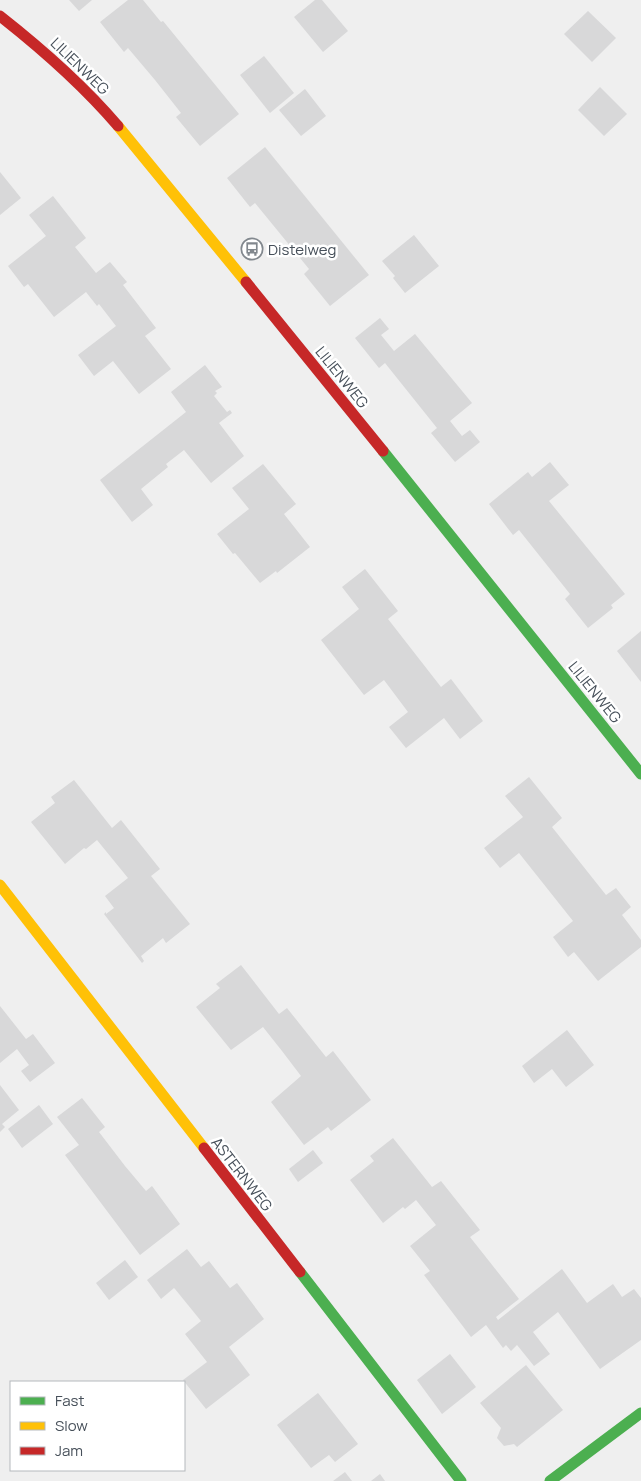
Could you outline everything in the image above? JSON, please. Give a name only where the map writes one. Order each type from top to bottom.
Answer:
[{"type":"street","name":"LILIENWEG","points":[[0,16],[41,48],[106,112],[448,532],[641,774]]},
{"type":"street","name":"ASTERNWEG","points":[[0,885],[459,1481],[461,1481]]},
{"type":"street","points":[[550,1481],[641,1413]]},
{"type":"building","points":[[69,0],[92,0],[79,11]]},
{"type":"building","points":[[128,0],[143,0],[161,22],[163,21],[239,114],[200,146],[176,117],[181,113],[155,80],[128,48],[124,52],[100,22]]},
{"type":"building","points":[[315,0],[322,0],[348,31],[323,52],[294,17]]},
{"type":"building","points":[[588,11],[616,38],[592,62],[564,34]]},
{"type":"building","points":[[264,56],[294,93],[270,113],[240,75]]},
{"type":"building","points":[[600,87],[627,114],[604,136],[578,110]]},
{"type":"building","points":[[305,89],[326,116],[301,136],[279,110]]},
{"type":"building","points":[[265,147],[369,275],[330,306],[304,274],[309,269],[255,203],[250,207],[227,178]]},
{"type":"building","points":[[0,172],[21,198],[0,215]]},
{"type":"building","points":[[53,196],[86,238],[75,247],[96,273],[110,262],[127,282],[123,285],[156,328],[145,336],[171,369],[139,394],[113,361],[94,376],[78,355],[116,326],[99,304],[97,306],[86,292],[54,317],[28,284],[24,287],[8,266],[46,236],[29,215]]},
{"type":"building","points":[[414,235],[439,266],[405,293],[393,278],[395,276],[382,261]]},
{"type":"building","points":[[380,318],[389,329],[381,335],[394,351],[415,334],[472,403],[450,421],[462,436],[470,430],[480,442],[455,462],[431,433],[437,428],[385,363],[379,368],[355,338]]},
{"type":"building","points":[[205,365],[222,387],[215,391],[217,393],[214,396],[227,412],[230,410],[232,413],[219,423],[244,456],[211,483],[184,450],[166,464],[168,467],[141,489],[153,505],[132,522],[100,480],[186,412],[171,392]]},
{"type":"building","points":[[550,462],[569,485],[549,501],[625,594],[611,605],[613,608],[588,628],[565,599],[570,594],[519,530],[513,535],[489,504],[528,472],[532,477]]},
{"type":"building","points":[[263,464],[296,504],[284,514],[310,547],[277,573],[276,571],[260,583],[217,534],[249,509],[232,488]]},
{"type":"building","points":[[365,569],[398,611],[388,619],[441,687],[451,679],[483,721],[460,739],[444,718],[406,748],[389,727],[408,712],[384,680],[364,695],[321,640],[359,609],[342,587]]},
{"type":"building","points":[[641,631],[641,682],[617,651]]},
{"type":"building","points":[[529,777],[562,818],[552,827],[606,895],[616,888],[631,907],[622,915],[641,940],[641,947],[598,981],[574,952],[568,957],[553,937],[573,921],[519,853],[500,868],[484,848],[523,817],[505,796]]},
{"type":"building","points":[[74,780],[112,828],[121,820],[160,869],[151,876],[190,924],[166,943],[163,938],[141,956],[144,961],[142,963],[104,914],[114,908],[105,896],[128,878],[97,840],[65,864],[31,822],[55,803],[51,797]]},
{"type":"building","points":[[241,965],[279,1014],[287,1008],[326,1057],[333,1051],[371,1100],[331,1131],[328,1127],[304,1145],[271,1102],[301,1076],[282,1051],[263,1027],[231,1050],[196,1007],[220,988],[216,984]]},
{"type":"building","points":[[0,1006],[26,1039],[33,1034],[55,1063],[30,1082],[21,1071],[29,1065],[17,1049],[0,1063]]},
{"type":"building","points":[[567,1030],[594,1065],[566,1087],[552,1069],[534,1083],[522,1066]]},
{"type":"building","points":[[0,1085],[19,1110],[2,1124],[5,1127],[0,1132]]},
{"type":"building","points":[[82,1098],[105,1127],[99,1132],[125,1166],[146,1191],[152,1186],[180,1224],[140,1255],[65,1155],[79,1145],[57,1117]]},
{"type":"building","points":[[39,1105],[53,1124],[22,1148],[8,1129]]},
{"type":"building","points":[[393,1138],[432,1187],[441,1181],[480,1230],[470,1237],[519,1299],[496,1317],[498,1320],[562,1269],[587,1303],[613,1284],[622,1297],[634,1289],[641,1298],[641,1340],[600,1369],[558,1312],[533,1332],[550,1354],[534,1366],[517,1345],[511,1351],[506,1345],[503,1348],[486,1325],[471,1337],[424,1275],[430,1271],[410,1246],[436,1225],[416,1200],[405,1209],[403,1207],[383,1223],[350,1180],[374,1161],[370,1156]]},
{"type":"building","points":[[313,1150],[323,1163],[298,1182],[289,1169]]},
{"type":"building","points":[[187,1249],[201,1267],[209,1261],[230,1288],[237,1283],[264,1319],[229,1347],[250,1375],[206,1409],[183,1380],[207,1362],[185,1334],[201,1321],[174,1288],[161,1299],[147,1280]]},
{"type":"building","points":[[125,1260],[138,1277],[109,1300],[96,1283]]},
{"type":"building","points":[[450,1354],[476,1387],[442,1414],[417,1380]]},
{"type":"building","points":[[526,1365],[563,1410],[517,1447],[514,1444],[504,1446],[497,1438],[501,1428],[480,1403]]},
{"type":"building","points":[[318,1393],[358,1444],[335,1462],[329,1455],[311,1468],[277,1425]]},
{"type":"building","points":[[345,1472],[352,1481],[333,1481]]},
{"type":"building","points":[[380,1474],[385,1481],[371,1481]]},
{"type":"traffic: fast","points":[[383,451],[641,774]]},
{"type":"traffic: fast","points":[[300,1272],[461,1481]]},
{"type":"traffic: fast","points":[[550,1481],[641,1413]]},
{"type":"traffic: slow","points":[[118,126],[246,282]]},
{"type":"traffic: slow","points":[[0,885],[204,1148]]},
{"type":"traffic: jam","points":[[0,16],[62,68],[118,126]]},
{"type":"traffic: jam","points":[[246,282],[383,451]]},
{"type":"traffic: jam","points":[[204,1148],[300,1272]]},
{"type":"place","name":"Distelweg","points":[[252,249]]}]
